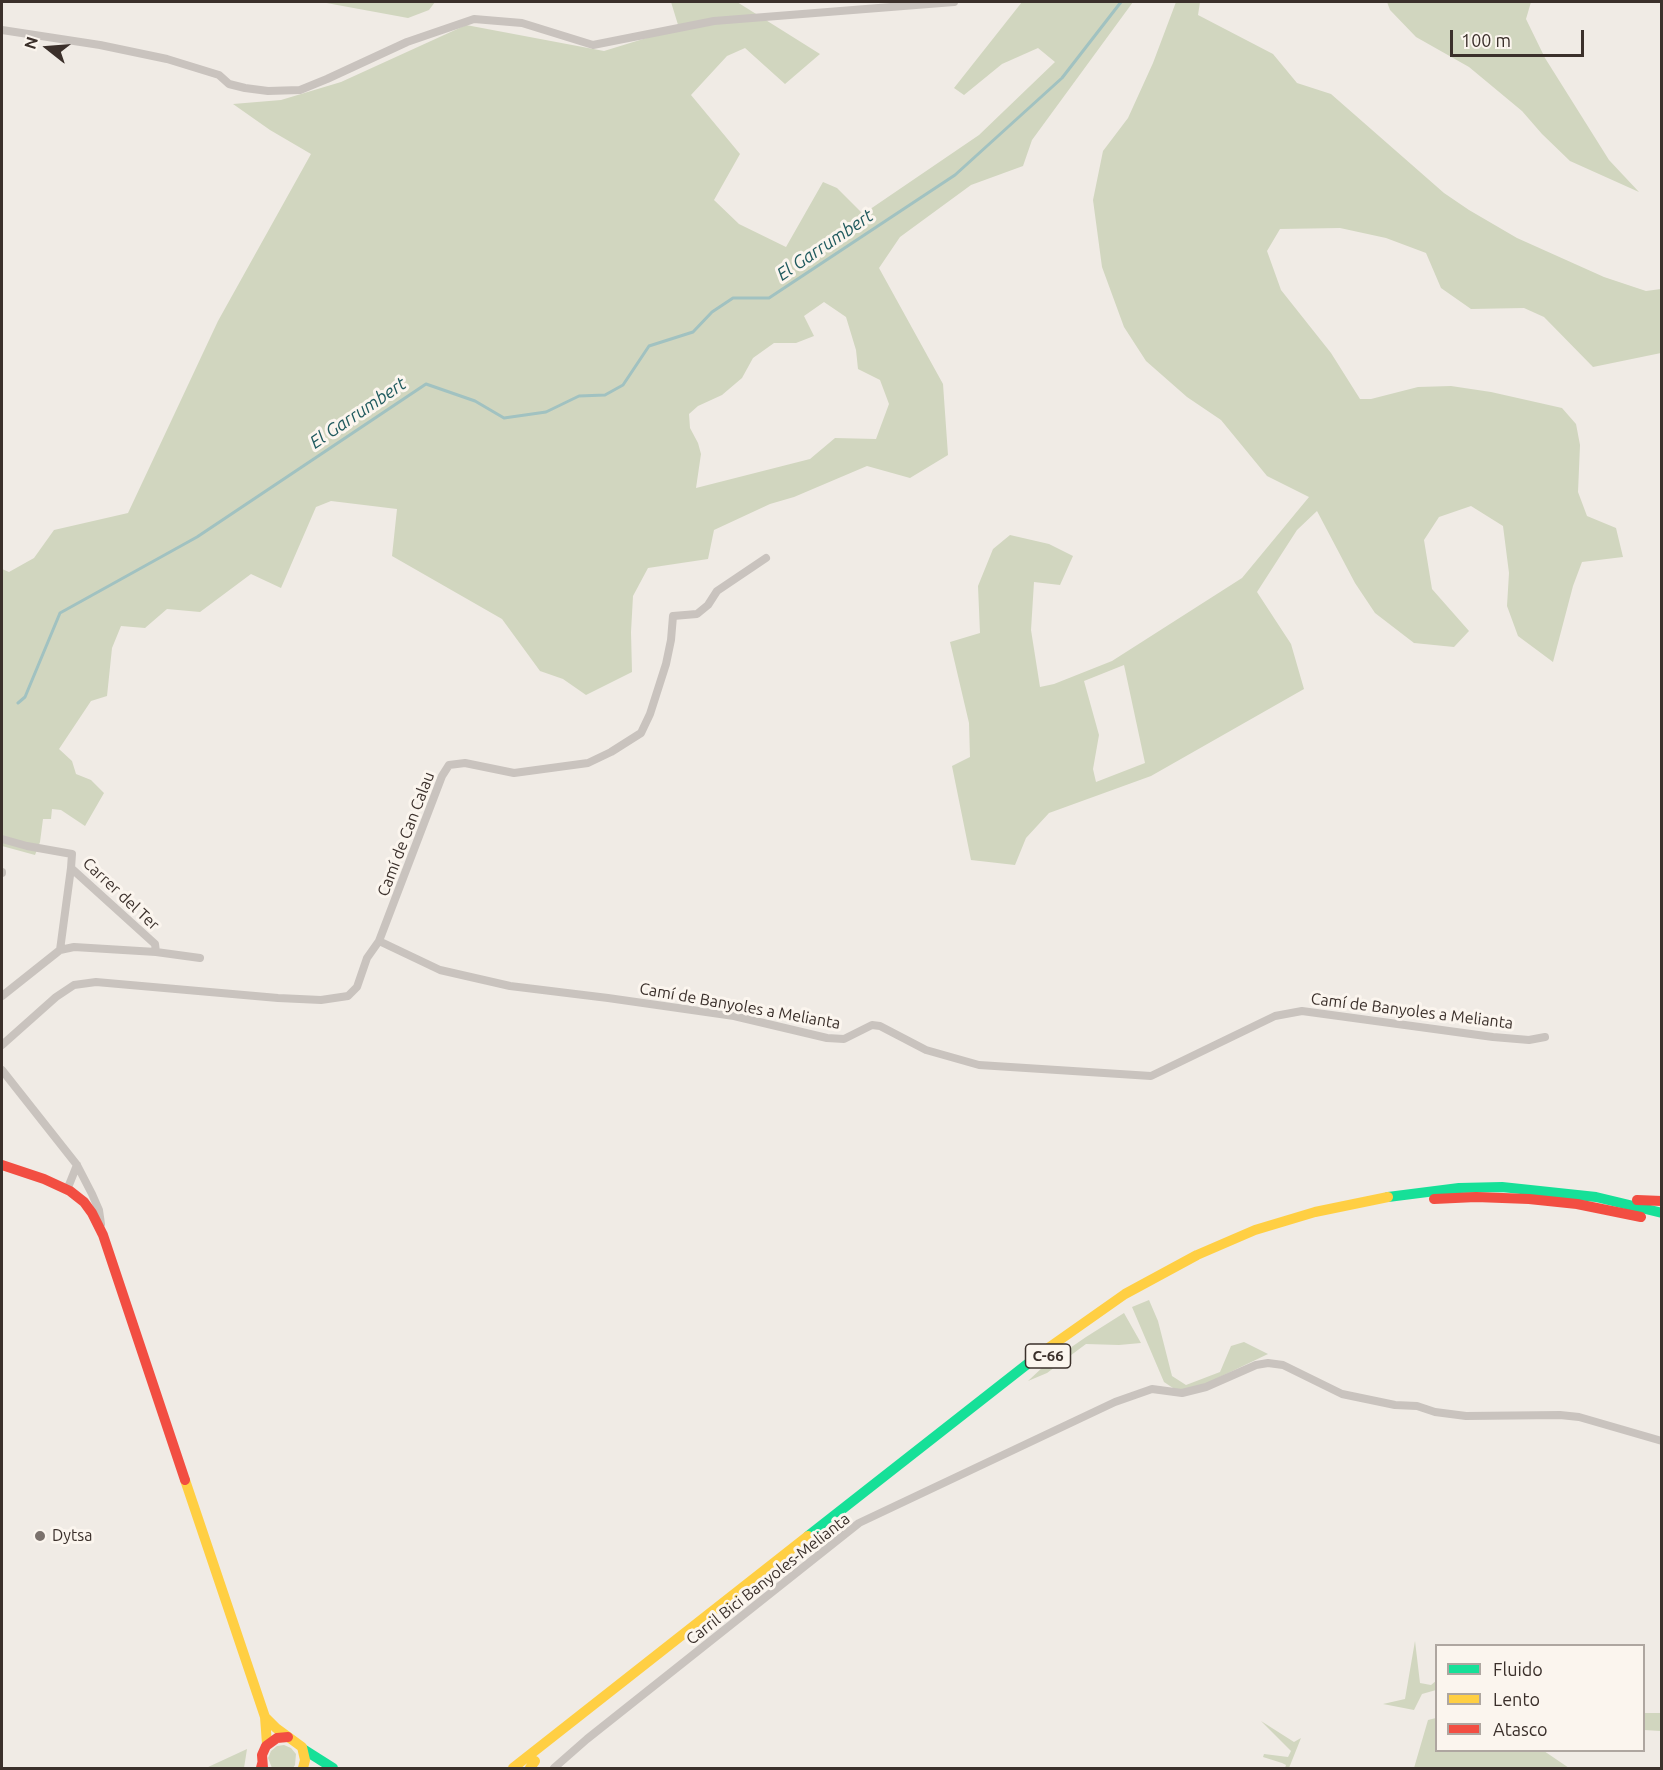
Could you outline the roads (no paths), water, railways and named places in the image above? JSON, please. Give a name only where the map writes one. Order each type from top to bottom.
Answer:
[{"type":"main road","points":[[2,1165],[44,1179],[67,1190],[92,1213],[103,1235],[265,1717],[267,1744]]},
{"type":"main road","name":"C-66","points":[[513,1768],[1093,1314],[1169,1269],[1224,1242],[1325,1209],[1399,1195],[1459,1188],[1502,1187],[1553,1191],[1596,1197],[1662,1213]]},
{"type":"main road","points":[[1596,1197],[1662,1201]]},
{"type":"main road","name":"C-66","points":[[530,1766],[1062,1345],[1129,1300],[1200,1261],[1258,1237],[1317,1219],[1372,1207],[1430,1199],[1529,1198],[1577,1204],[1662,1222]]},
{"type":"main road","points":[[265,1717],[288,1737],[297,1741],[316,1760],[333,1768]]},
{"type":"main road","points":[[262,1767],[262,1753],[267,1744],[278,1738],[288,1737]]},
{"type":"main road","points":[[505,1768],[523,1755],[539,1748]]},
{"type":"main road","points":[[303,1749],[306,1760],[303,1768]]},
{"type":"street","points":[[2,30],[100,45],[167,59],[219,75],[229,84],[268,92],[300,90],[327,80],[407,42],[474,19],[522,22],[593,45],[714,21],[954,2]]},
{"type":"street","name":"Camí de Can Calau","points":[[2,1045],[74,985],[96,982],[321,1000],[348,996],[357,987],[367,958],[379,941],[442,776],[449,765],[465,763],[514,773],[588,763],[641,733],[650,714],[668,656],[673,615],[697,614],[708,605],[717,591],[766,558]]},
{"type":"street","name":"Carrer del Ter","points":[[2,839],[72,854],[70,868],[155,944],[156,952]]},
{"type":"street","points":[[60,950],[70,868]]},
{"type":"street","name":"Camí de Banyoles a Melianta","points":[[379,941],[440,970],[510,986],[734,1016],[826,1038],[844,1039],[872,1025],[880,1026],[926,1050],[979,1065],[1151,1076],[1275,1016],[1302,1011],[1493,1037],[1529,1040],[1545,1037]]},
{"type":"street","points":[[2,996],[60,950],[74,947],[156,952],[200,958]]},
{"type":"street","points":[[2,1070],[77,1165],[99,1210],[103,1235]]},
{"type":"street","points":[[67,1190],[77,1165]]},
{"type":"street","points":[[78,1198],[90,1188]]},
{"type":"street","name":"Carril Bici Banyoles-Melianta","points":[[554,1768],[587,1739],[859,1523],[1115,1402],[1152,1389],[1182,1393],[1206,1388],[1256,1365],[1268,1363],[1283,1365],[1342,1394],[1385,1403],[1417,1406],[1435,1412],[1466,1416],[1560,1415],[1579,1417],[1662,1441]]},
{"type":"waterway","name":"El Garrumbert","points":[[18,703],[25,697],[60,613],[197,537],[426,384],[475,401],[504,418],[546,412],[579,396],[605,395],[623,385],[649,346],[693,332],[712,312],[733,298],[769,298],[955,175],[1062,78],[1121,2]]},
{"type":"place","name":"Dytsa","points":[[40,1536]]}]
